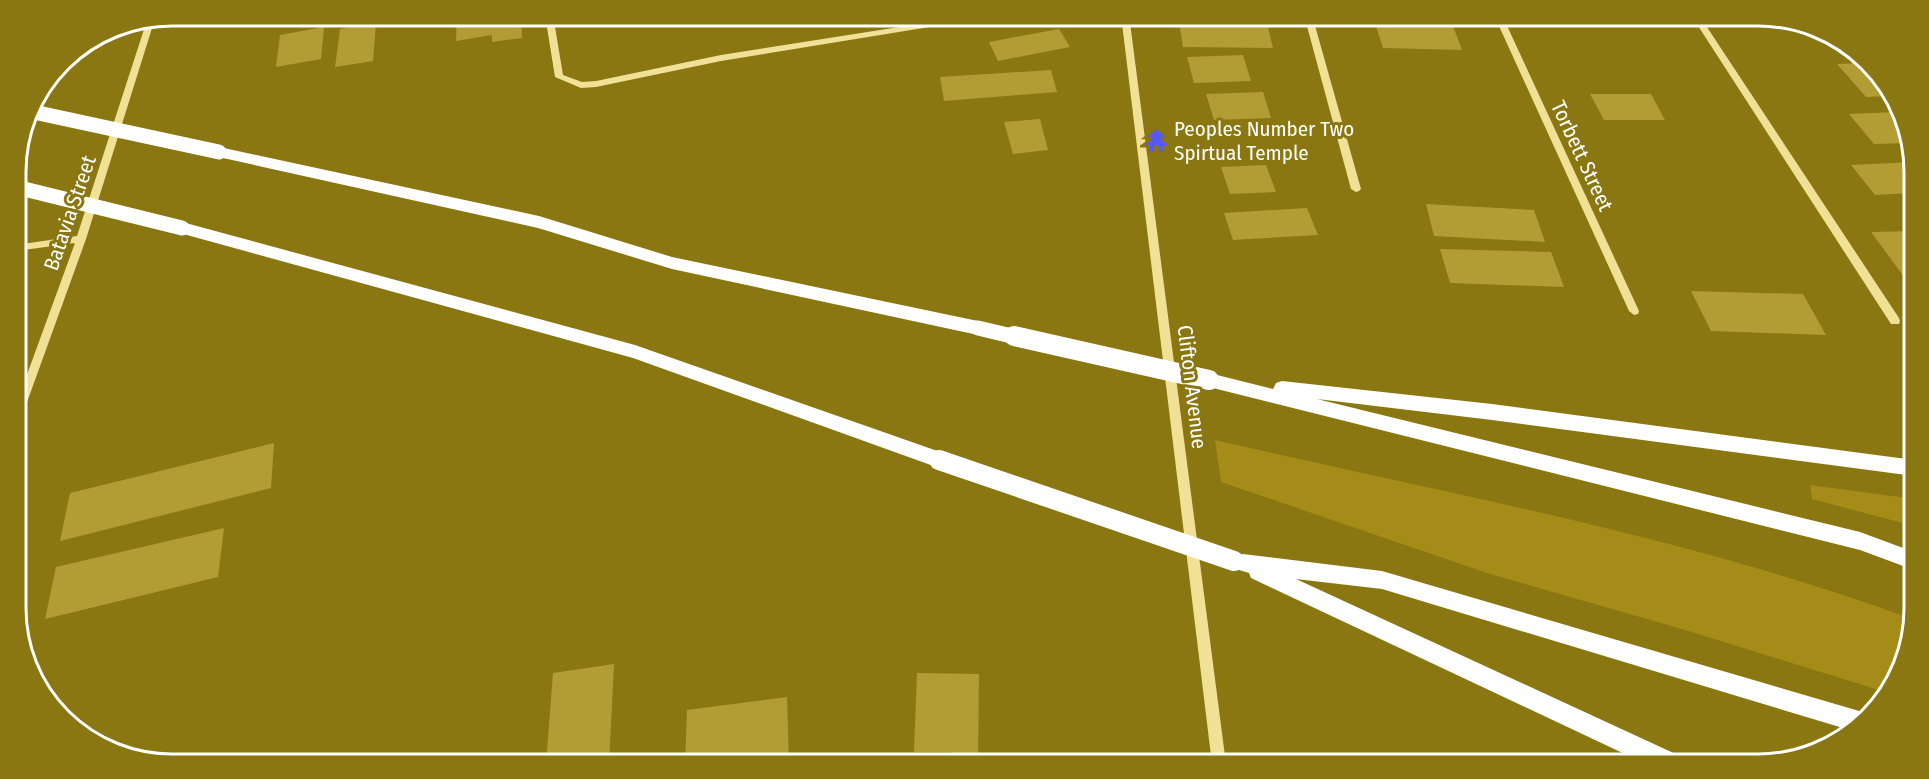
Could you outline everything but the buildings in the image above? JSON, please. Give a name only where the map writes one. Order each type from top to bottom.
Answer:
[{"type":"highway","points":[[38,113],[539,222],[672,263],[1209,380],[1860,541],[1904,557]]},
{"type":"highway","points":[[26,190],[182,228],[634,352],[939,460],[1239,562],[1649,753]]},
{"type":"highway","points":[[1209,380],[1491,412],[1904,467]]},
{"type":"highway","points":[[1239,562],[1382,580],[1851,719]]},
{"type":"street","points":[[551,26],[559,77],[581,85],[596,84],[721,58],[923,26]]},
{"type":"street","name":"Clifton Avenue","points":[[1126,26],[1218,753]]},
{"type":"street","points":[[1311,26],[1356,189]]},
{"type":"street","name":"Torbett Street","points":[[1503,26],[1634,311]]},
{"type":"street","points":[[1702,26],[1895,321]]},
{"type":"street","name":"Batavia Street","points":[[26,391],[81,239],[149,27]]},
{"type":"street","points":[[26,247],[81,239]]},
{"type":"shaded area","points":[[1215,440],[1479,498],[1654,540],[1827,590],[1903,616],[1899,646],[1878,690],[1682,629],[1487,573],[1221,482]]},
{"type":"shaded area","points":[[1810,485],[1904,498],[1904,523],[1812,499]]},
{"type":"place","name":"Peoples Number Two Spirtual Temple","points":[[1156,141]]}]
